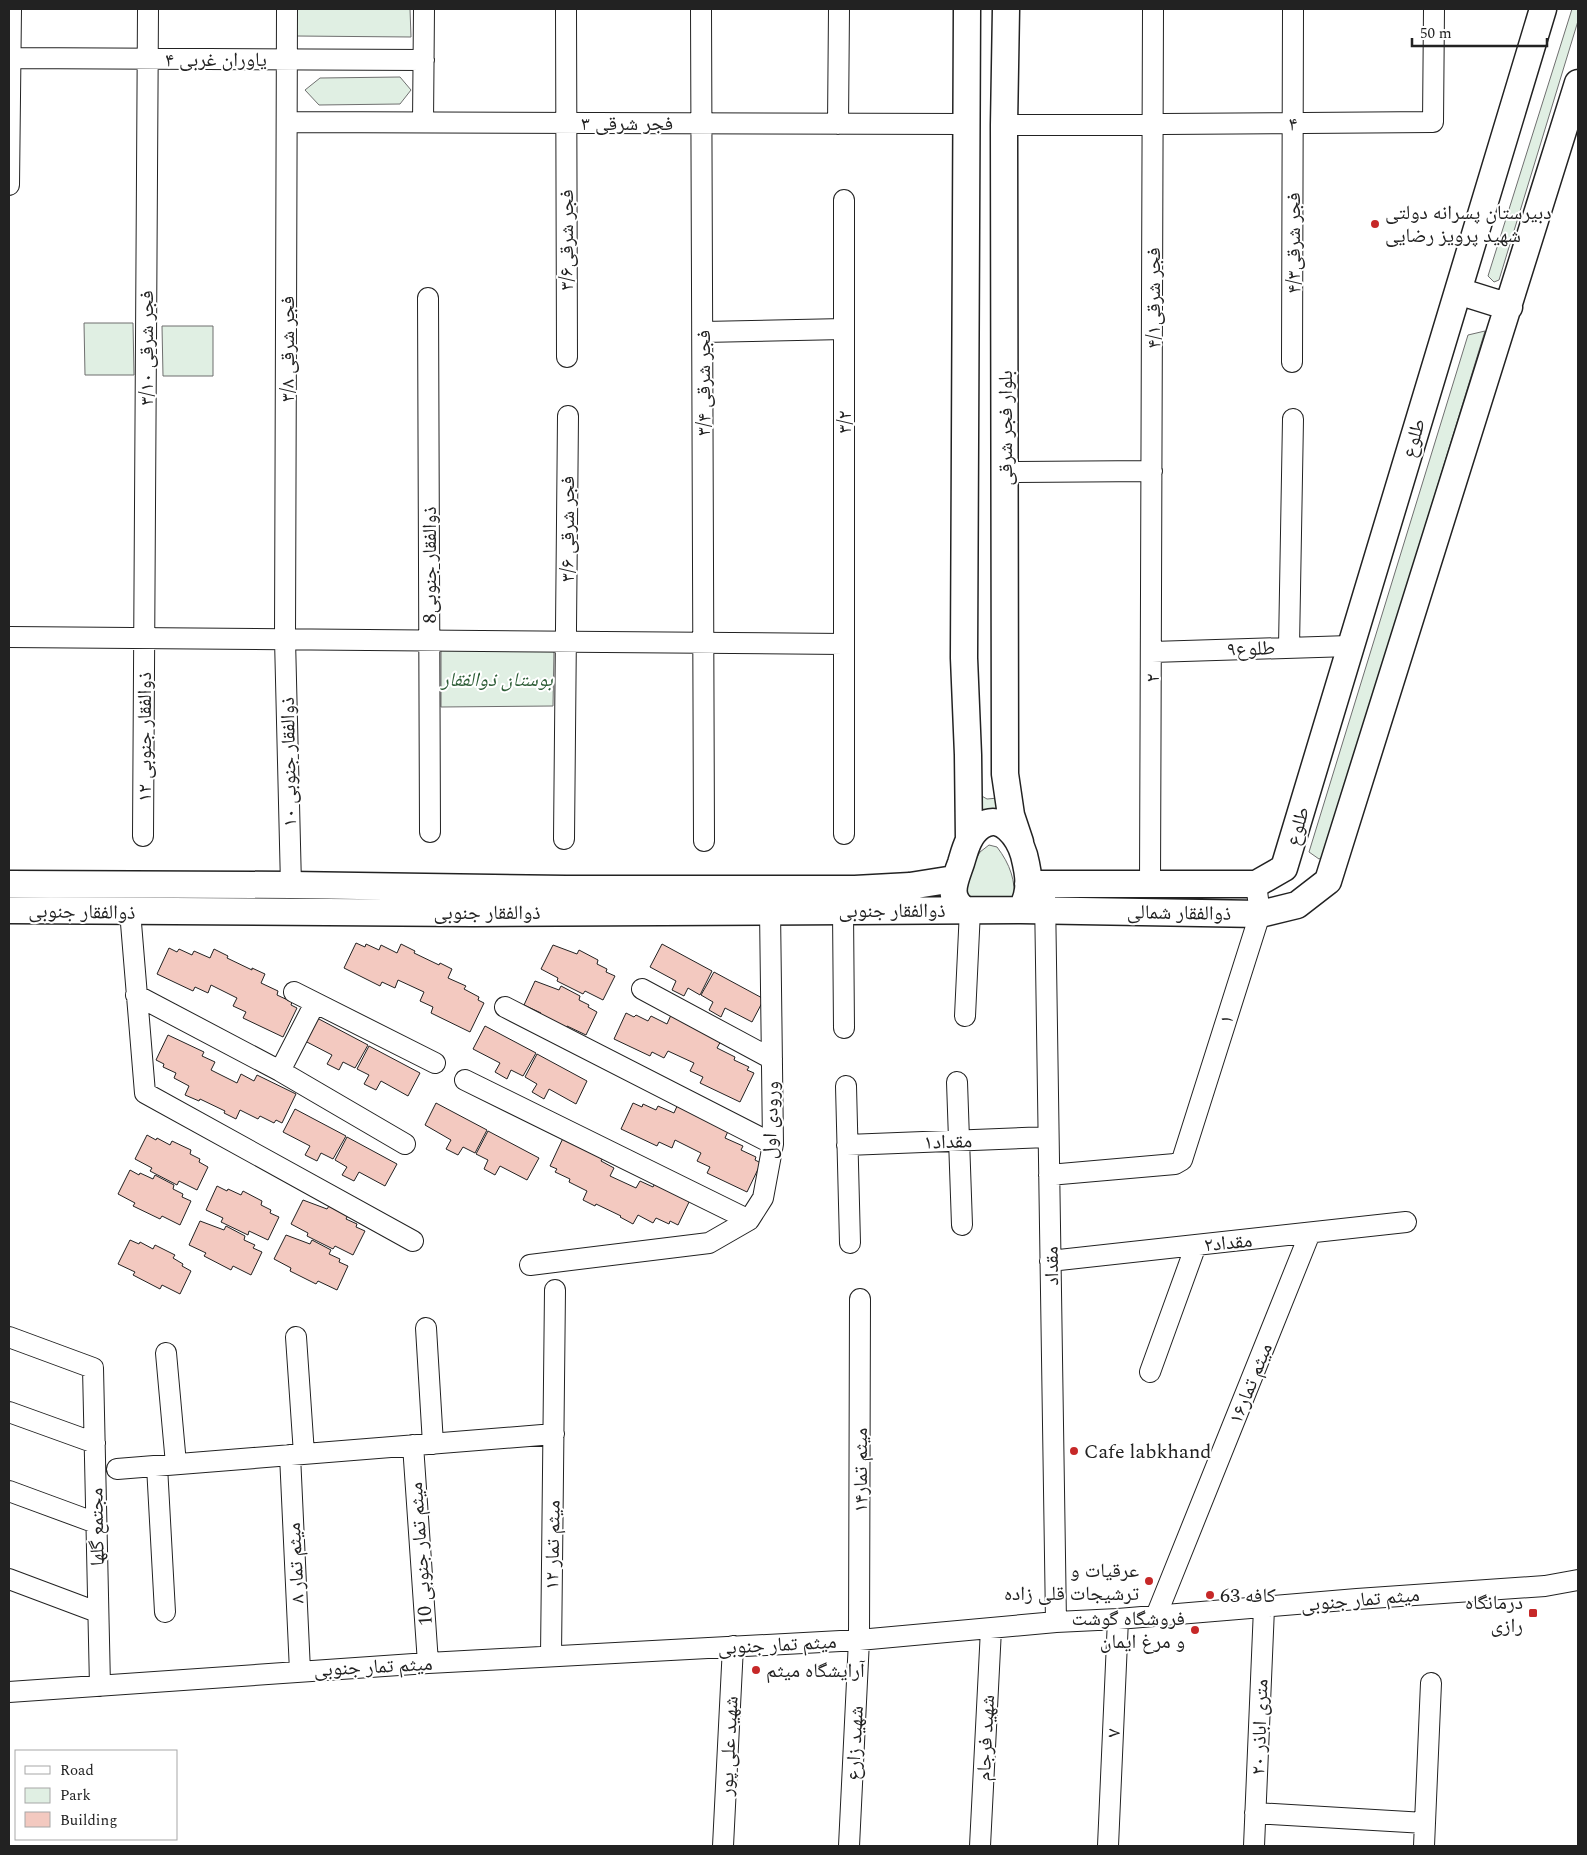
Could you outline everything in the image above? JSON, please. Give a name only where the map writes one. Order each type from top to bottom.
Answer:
[{"type":"main road","name":"بلوار فجر شرقی","points":[[968,9],[964,658],[969,840]]},
{"type":"main road","name":"بلوار فجر شرقی","points":[[1006,9],[1004,125],[1005,763],[1011,814],[1021,845]]},
{"type":"main road","name":"طلوع","points":[[1284,868],[1543,9]]},
{"type":"main road","points":[[1284,868],[1328,881],[1578,83]]},
{"type":"main road","points":[[1458,291],[1509,307]]},
{"type":"main road","points":[[968,756],[974,778],[981,785],[989,785],[998,779],[1005,763]]},
{"type":"main road","points":[[992,823],[1002,824],[1012,831],[1021,845],[1035,897],[968,910],[957,905],[953,893],[954,879],[965,846],[981,826],[992,823]]},
{"type":"main road","name":"ذوالفقار شمالی","points":[[1035,897],[1150,885],[1256,884],[1284,868]]},
{"type":"main road","points":[[836,899],[954,879]]},
{"type":"main road","name":"ذوالفقار شمالی","points":[[1035,897],[1260,914],[1297,905],[1328,881]]},
{"type":"main road","name":"ذوالفقار جنوبی","points":[[9,884],[291,885],[473,900],[770,910],[836,899]]},
{"type":"main road","name":"ذوالفقار جنوبی","points":[[9,910],[130,911],[473,900],[836,899],[968,910]]},
{"type":"street","points":[[9,185],[10,9]]},
{"type":"street","name":"۳/۱۰ فجر شرقی","points":[[144,638],[148,9]]},
{"type":"street","name":"۳/۸ فجر شرقی","points":[[285,639],[287,9]]},
{"type":"street","points":[[424,9],[424,122]]},
{"type":"street","name":"فجر شرقی۳/۶","points":[[566,9],[567,357]]},
{"type":"street","name":"۳/۴ فجر شرقی","points":[[701,9],[704,841]]},
{"type":"street","points":[[838,124],[839,9]]},
{"type":"street","name":"فجر شرقی۴/۱","points":[[1152,471],[1153,9]]},
{"type":"street","name":"فجر شرقی۴/۳","points":[[1292,362],[1293,9]]},
{"type":"street","name":"۴","points":[[1004,125],[1433,122],[1434,9]]},
{"type":"street","name":"۴ یاوران غربی","points":[[9,58],[424,60]]},
{"type":"street","name":"۳ فجر شرقی","points":[[288,122],[966,124]]},
{"type":"street","name":"۳/۲","points":[[844,200],[844,834]]},
{"type":"street","name":"8ذوالفقار جنوبی","points":[[428,298],[430,832]]},
{"type":"street","points":[[703,332],[844,329]]},
{"type":"street","name":"۳/۶ فجر شرقی","points":[[564,839],[568,416]]},
{"type":"street","points":[[1289,647],[1293,419]]},
{"type":"street","points":[[1005,472],[1152,471]]},
{"type":"street","name":"۲","points":[[1150,885],[1152,471]]},
{"type":"street","points":[[9,637],[844,644]]},
{"type":"street","name":"۱۲ ذوالفقار جنوبی","points":[[143,836],[144,638]]},
{"type":"street","name":"۱۰ ذوالفقار جنوبی","points":[[285,639],[291,885]]},
{"type":"street","name":"طلوع۹","points":[[1152,652],[1350,646]]},
{"type":"street","name":"۱","points":[[1049,1175],[1175,1164],[1182,1160],[1260,914],[1256,884]]},
{"type":"street","name":"مقداد","points":[[1035,897],[1048,1137],[1056,1622]]},
{"type":"street","points":[[836,899],[844,1028]]},
{"type":"street","name":"ورودی اول","points":[[530,1264],[709,1242],[749,1220],[763,1198],[773,1144],[770,910]]},
{"type":"street","points":[[965,1016],[968,910]]},
{"type":"street","points":[[130,911],[145,1093],[413,1241]]},
{"type":"street","points":[[642,989],[772,1059]]},
{"type":"street","points":[[294,992],[435,1063]]},
{"type":"street","points":[[136,995],[280,1071],[405,1144]]},
{"type":"street","points":[[280,1071],[316,1003]]},
{"type":"street","points":[[505,1007],[773,1144]]},
{"type":"street","points":[[465,1080],[749,1220]]},
{"type":"street","points":[[957,1082],[962,1225]]},
{"type":"street","points":[[846,1086],[850,1243]]},
{"type":"street","name":"مقداد۱","points":[[847,1145],[1048,1137]]},
{"type":"street","name":"مقداد۲","points":[[1050,1261],[1406,1222]]},
{"type":"street","name":"میثم تمار۱۶","points":[[1156,1616],[1310,1233]]},
{"type":"street","points":[[1150,1372],[1196,1245]]},
{"type":"street","name":"میثم تمار ۱۲","points":[[551,1656],[555,1290]]},
{"type":"street","name":"میثم تمار۱۴","points":[[859,1640],[860,1299]]},
{"type":"street","points":[[426,1328],[433,1444]]},
{"type":"street","name":"مجتمع گلها","points":[[9,1337],[93,1368],[100,1686]]},
{"type":"street","points":[[296,1337],[297,1455]]},
{"type":"street","points":[[165,1612],[166,1353]]},
{"type":"street","points":[[9,1412],[94,1443]]},
{"type":"street","points":[[117,1469],[554,1434]]},
{"type":"street","name":"میثم تمار جنوبی 10","points":[[413,1445],[428,1663]]},
{"type":"street","name":"میثم تمار ۸","points":[[297,1455],[300,1671]]},
{"type":"street","points":[[9,1491],[96,1523]]},
{"type":"street","points":[[9,1579],[97,1612]]},
{"type":"street","name":"میثم تمار جنوبی","points":[[9,1692],[428,1663],[859,1640],[1056,1622],[1118,1619],[1367,1598],[1545,1586],[1578,1580]]},
{"type":"street","name":"میثم تمار جنوبی","points":[[1545,1586],[1578,1594]]},
{"type":"street","name":"۲۰ متری اباذر","points":[[1254,1846],[1264,1608]]},
{"type":"street","name":"۷","points":[[1108,1846],[1118,1619]]},
{"type":"street","name":"شهید فرجام","points":[[980,1846],[991,1629]]},
{"type":"street","name":"شهید زارع","points":[[849,1846],[859,1640]]},
{"type":"street","name":"شهید علی پور","points":[[723,1846],[733,1646]]},
{"type":"street","points":[[1424,1846],[1431,1684]]},
{"type":"street","points":[[1255,1814],[1425,1823]]},
{"type":"green space","points":[[297,9],[410,9],[411,37],[296,36]]},
{"type":"green space","points":[[1572,9],[1578,9],[1578,21],[1499,280],[1494,282],[1488,276]]},
{"type":"green space","points":[[400,77],[411,90],[400,104],[319,105],[305,90],[320,78]]},
{"type":"green space","points":[[84,323],[133,323],[134,375],[85,375]]},
{"type":"green space","points":[[162,326],[213,326],[213,376],[163,376]]},
{"type":"green space","points":[[1485,331],[1324,856],[1319,859],[1309,852],[1468,335]]},
{"type":"green space","name":"بوستان ذوالفقار","points":[[441,650],[554,651],[553,706],[441,707]]},
{"type":"green space","points":[[980,795],[987,799],[998,798],[1005,818],[977,819]]},
{"type":"green space","points":[[989,845],[997,847],[1009,866],[1014,887],[1014,902],[969,906],[962,883],[980,852]]},
{"type":"building","points":[[356,943],[365,947],[366,944],[379,950],[381,945],[397,953],[401,944],[415,951],[414,953],[452,969],[448,978],[466,986],[464,989],[479,997],[478,1000],[484,1003],[470,1032],[431,1013],[433,1007],[420,1001],[424,992],[398,980],[395,988],[382,982],[380,986],[344,968]]},
{"type":"building","points":[[662,944],[712,971],[700,995],[688,988],[684,996],[672,990],[676,981],[650,967]]},
{"type":"building","points":[[553,945],[577,954],[579,950],[598,960],[597,964],[607,969],[606,972],[615,976],[603,1000],[585,991],[583,994],[557,981],[558,978],[541,969]]},
{"type":"building","points":[[169,948],[177,952],[179,949],[192,955],[194,951],[210,958],[214,949],[228,956],[227,958],[265,974],[261,983],[278,991],[277,995],[292,1002],[291,1005],[297,1008],[283,1037],[243,1018],[246,1012],[233,1006],[237,998],[211,985],[208,993],[195,987],[193,991],[157,974]]},
{"type":"building","points":[[714,972],[764,999],[752,1022],[725,1008],[721,1017],[709,1010],[713,1002],[701,995]]},
{"type":"building","points":[[535,981],[559,990],[561,986],[580,996],[579,1000],[597,1012],[586,1035],[567,1026],[566,1030],[539,1016],[541,1013],[524,1005]]},
{"type":"building","points":[[626,1013],[634,1017],[636,1015],[648,1021],[651,1016],[667,1024],[671,1015],[708,1035],[722,1039],[717,1048],[735,1057],[734,1060],[749,1067],[747,1070],[754,1073],[740,1102],[700,1083],[703,1077],[690,1071],[694,1063],[668,1051],[664,1058],[652,1052],[650,1056],[614,1039]]},
{"type":"building","points":[[317,1018],[368,1045],[355,1068],[343,1062],[339,1070],[327,1064],[332,1055],[305,1041]]},
{"type":"building","points":[[485,1026],[536,1053],[523,1076],[511,1070],[507,1079],[495,1072],[500,1063],[473,1049]]},
{"type":"building","points":[[168,1035],[204,1052],[202,1056],[215,1062],[211,1070],[237,1083],[241,1074],[254,1081],[257,1075],[296,1094],[282,1123],[276,1120],[274,1123],[260,1116],[258,1119],[240,1110],[236,1119],[224,1113],[225,1111],[200,1099],[199,1101],[185,1095],[189,1086],[174,1078],[176,1073],[163,1067],[164,1064],[156,1060]]},
{"type":"building","points":[[369,1046],[420,1073],[408,1096],[381,1081],[376,1090],[364,1084],[369,1075],[357,1069]]},
{"type":"building","points":[[537,1054],[587,1081],[576,1104],[549,1089],[544,1099],[532,1092],[537,1084],[525,1077]]},
{"type":"building","points":[[436,1103],[487,1130],[475,1153],[463,1147],[458,1155],[446,1149],[451,1140],[425,1125]]},
{"type":"building","points":[[633,1103],[642,1107],[643,1104],[656,1110],[658,1106],[674,1113],[678,1104],[729,1129],[725,1138],[743,1146],[741,1150],[756,1157],[755,1160],[761,1163],[747,1192],[707,1173],[710,1167],[697,1161],[701,1153],[675,1140],[672,1148],[659,1142],[657,1146],[621,1129]]},
{"type":"building","points":[[295,1109],[346,1136],[333,1159],[321,1153],[317,1161],[305,1155],[310,1146],[283,1132]]},
{"type":"building","points":[[488,1131],[539,1158],[527,1180],[500,1166],[495,1175],[484,1169],[488,1160],[476,1154]]},
{"type":"building","points":[[147,1135],[170,1145],[172,1141],[191,1150],[190,1154],[200,1159],[199,1162],[208,1167],[197,1190],[179,1181],[177,1185],[150,1171],[152,1168],[135,1159]]},
{"type":"building","points":[[564,1136],[604,1156],[601,1161],[614,1168],[610,1176],[636,1188],[640,1181],[653,1187],[655,1183],[690,1200],[678,1225],[670,1221],[669,1224],[656,1218],[653,1223],[638,1215],[633,1224],[596,1204],[595,1206],[583,1200],[587,1191],[569,1182],[570,1179],[555,1172],[557,1169],[550,1166]]},
{"type":"building","points":[[347,1137],[397,1164],[385,1186],[359,1172],[354,1181],[342,1175],[347,1167],[335,1160]]},
{"type":"building","points":[[130,1170],[153,1179],[155,1175],[174,1185],[173,1189],[183,1194],[182,1197],[191,1201],[180,1225],[162,1216],[160,1219],[133,1206],[135,1203],[118,1194]]},
{"type":"building","points":[[217,1186],[241,1195],[243,1191],[262,1201],[261,1205],[271,1210],[270,1213],[279,1217],[268,1240],[249,1231],[248,1235],[221,1222],[223,1218],[206,1210]]},
{"type":"building","points":[[303,1200],[327,1209],[329,1206],[348,1215],[346,1219],[357,1224],[356,1227],[365,1231],[353,1255],[335,1246],[333,1249],[307,1236],[308,1233],[291,1224]]},
{"type":"building","points":[[200,1221],[224,1230],[226,1226],[245,1236],[244,1240],[255,1245],[253,1248],[262,1252],[251,1275],[233,1266],[231,1270],[204,1256],[206,1253],[189,1245]]},
{"type":"building","points":[[286,1235],[310,1244],[312,1240],[331,1250],[329,1254],[340,1259],[339,1262],[348,1266],[337,1290],[318,1281],[316,1284],[290,1271],[291,1268],[274,1259]]},
{"type":"building","points":[[130,1240],[139,1244],[140,1242],[153,1249],[155,1245],[175,1255],[173,1258],[191,1271],[180,1294],[162,1285],[160,1289],[133,1275],[135,1272],[118,1264]]},
{"type":"place","name":"دبیرستان پسرانه دولتی شهید پرویز رضایی","points":[[1375,224]]},
{"type":"place","name":"Cafe labkhand","points":[[1074,1451]]},
{"type":"place","name":"عرقیات و ترشیجات قلی زاده","points":[[1149,1581]]},
{"type":"place","name":"کافه 63","points":[[1210,1595]]},
{"type":"place","name":"درمانگاه رازی","points":[[1533,1613]]},
{"type":"place","name":"فروشگاه گوشت و مرغ ایمان","points":[[1195,1630]]},
{"type":"place","name":"آرایشگاه میثم","points":[[756,1670]]}]
